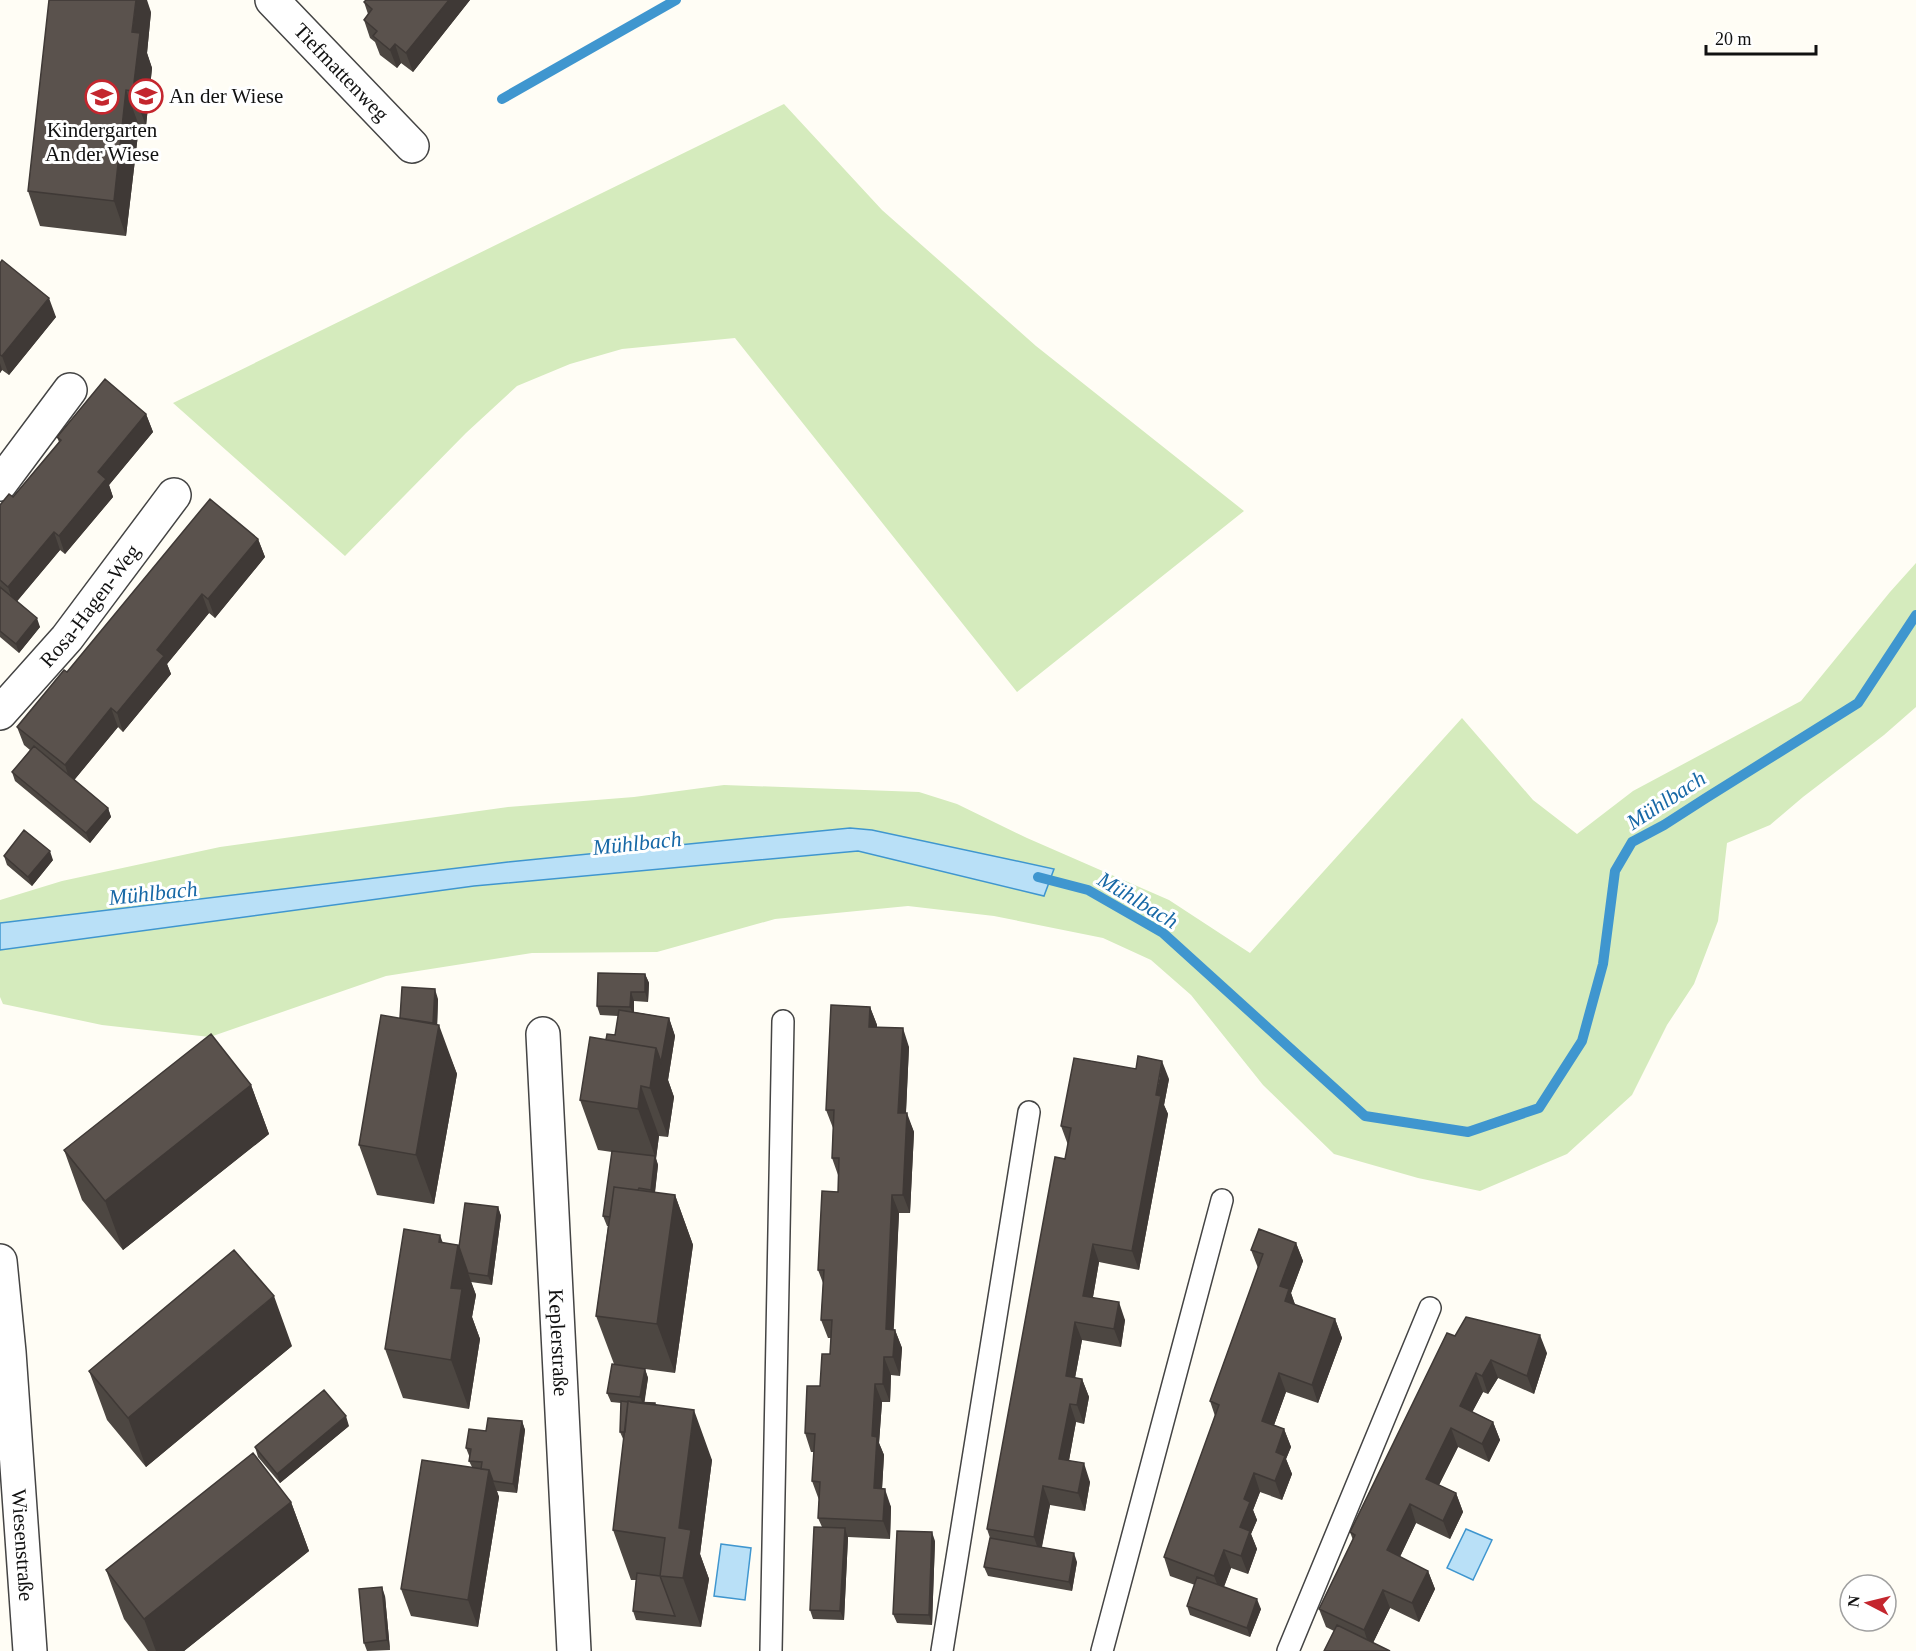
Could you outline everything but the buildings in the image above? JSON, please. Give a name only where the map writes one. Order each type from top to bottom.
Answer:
[{"type":"street","name":"Tiefmattenweg","points":[[272,0],[412,146]]},
{"type":"street","points":[[0,484],[70,390]]},
{"type":"street","name":"Rosa-Hagen-Weg","points":[[0,713],[67,638],[174,495]]},
{"type":"street","name":"Keplerstraße","points":[[543,1034],[574,1651]]},
{"type":"street","name":"Wiesenstraße","points":[[0,1261],[9,1352],[30,1651]]},
{"type":"lane","points":[[771,1651],[783,1021]]},
{"type":"lane","points":[[942,1651],[1029,1112]]},
{"type":"lane","points":[[1102,1651],[1222,1200]]},
{"type":"lane","points":[[1288,1651],[1430,1308]]},
{"type":"green space","points":[[784,104],[882,210],[1036,346],[1244,511],[1017,692],[735,338],[622,349],[570,364],[517,386],[466,433],[345,556],[173,403]]},
{"type":"green space","points":[[1916,563],[1916,707],[1770,825],[1727,843],[1718,921],[1694,984],[1667,1025],[1632,1095],[1567,1154],[1480,1191],[1418,1178],[1334,1154],[1263,1085],[1191,995],[1151,960],[1103,938],[994,916],[908,906],[775,919],[657,952],[532,953],[386,976],[210,1037],[102,1025],[3,1004],[0,997],[0,900],[62,881],[220,847],[508,807],[634,797],[724,785],[919,792],[957,804],[1027,838],[1169,900],[1250,953],[1462,718],[1533,800],[1577,834],[1633,791],[1801,701]]},
{"type":"water","points":[[850,828],[872,830],[1054,869],[1044,896],[858,851],[474,886],[0,950],[0,923],[508,862]]},
{"type":"water","points":[[1466,1529],[1492,1540],[1473,1580],[1447,1568]]},
{"type":"water","points":[[721,1544],[751,1548],[745,1600],[714,1596]]},
{"type":"waterway","points":[[502,99],[676,0]]},
{"type":"waterway","name":"Mühlbach","points":[[1038,877],[1088,890],[1163,933],[1365,1116],[1468,1132],[1539,1108],[1582,1041],[1603,964],[1615,871],[1632,842],[1664,825],[1858,703],[1916,615]]},
{"type":"place","name":"An der Wiese","points":[[146,96]]},
{"type":"place","name":"Kindergarten An der Wiese","points":[[102,97]]}]
